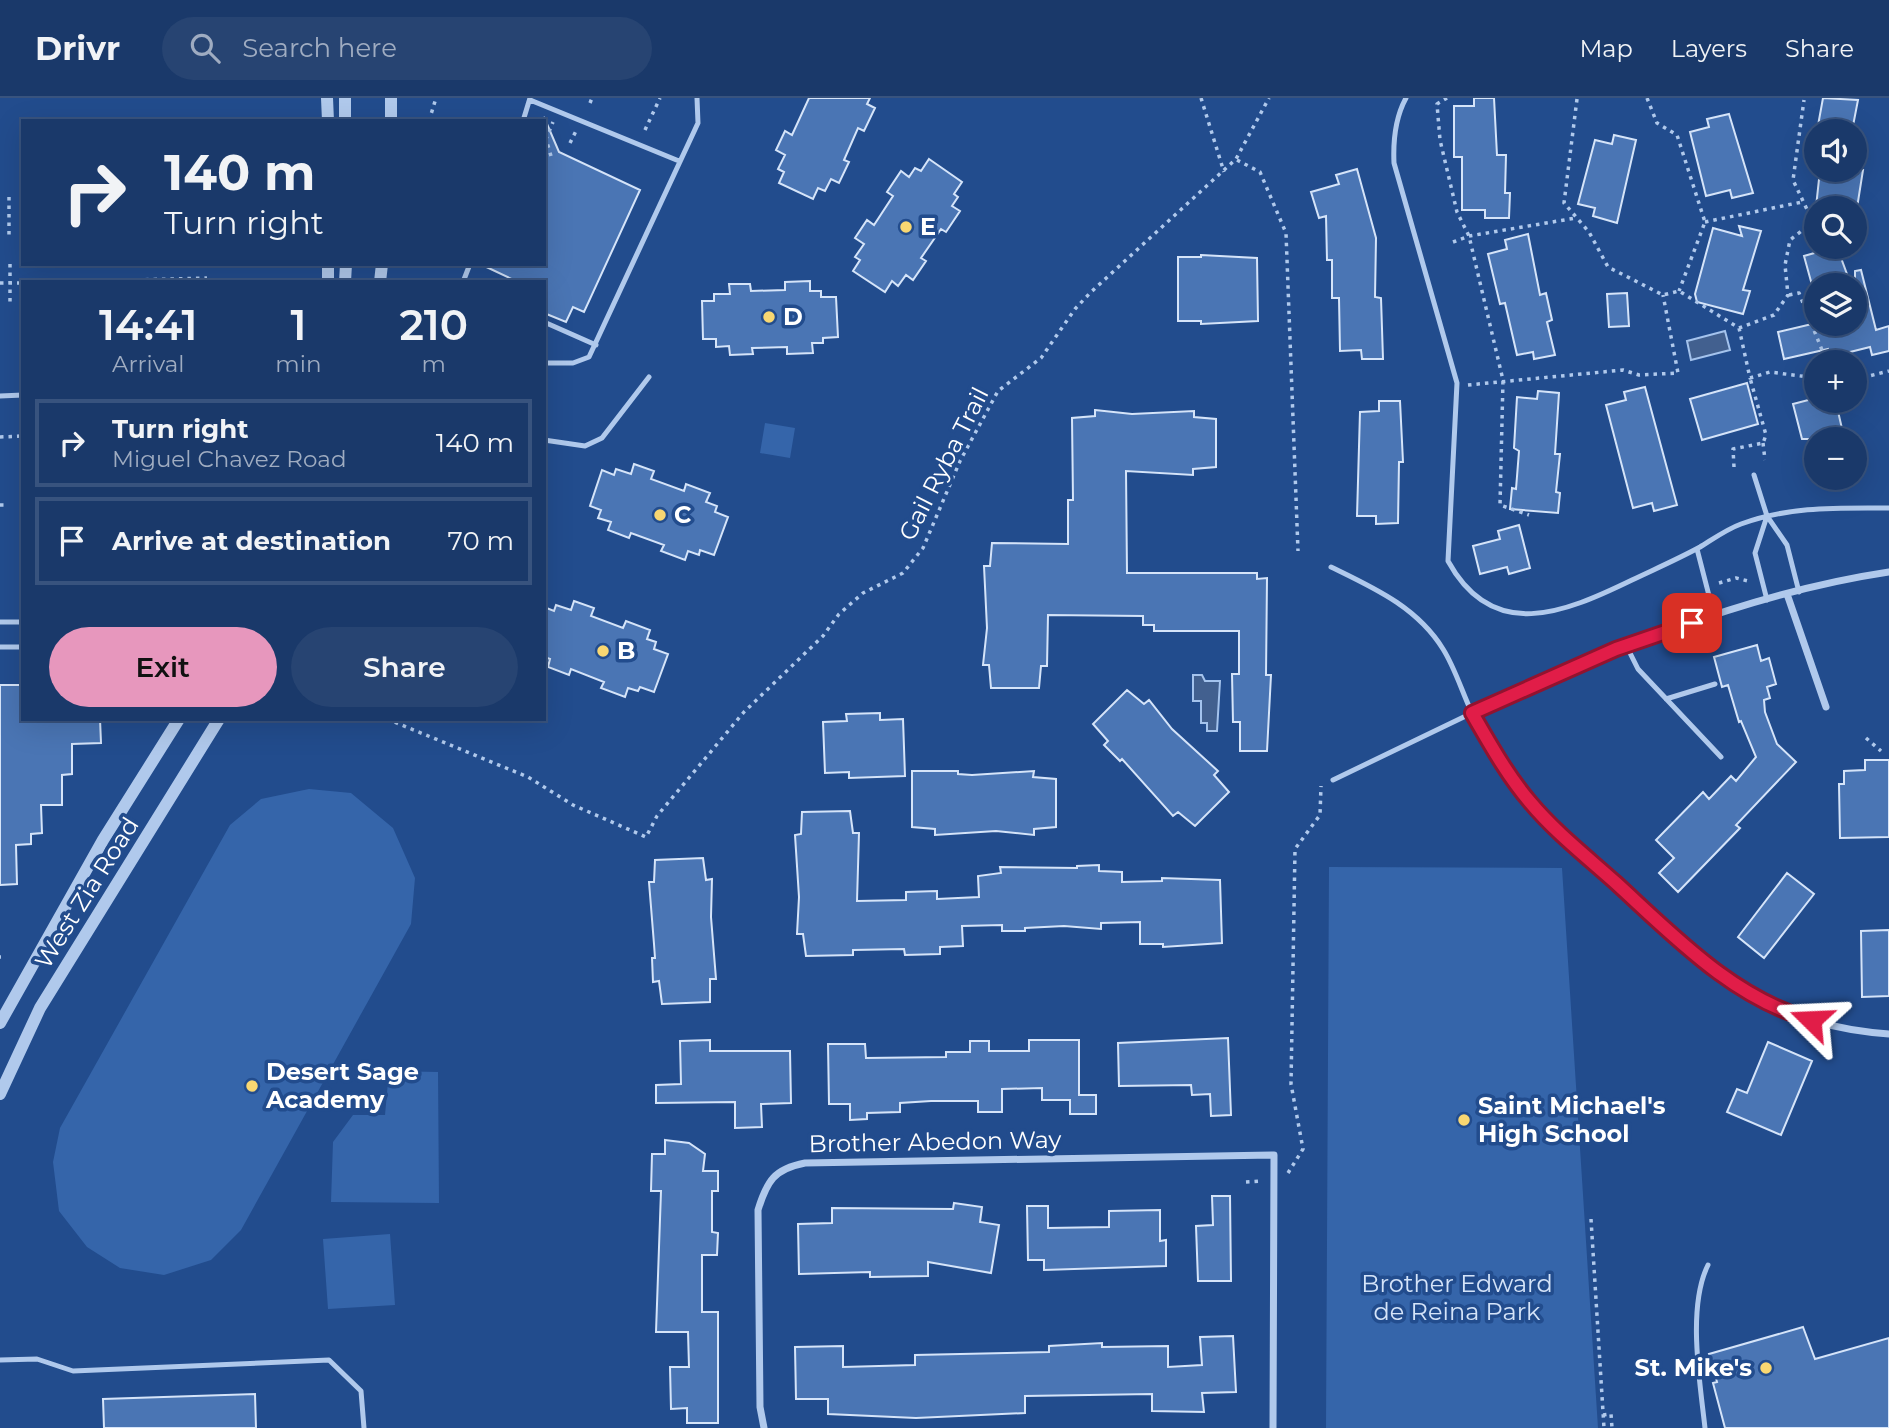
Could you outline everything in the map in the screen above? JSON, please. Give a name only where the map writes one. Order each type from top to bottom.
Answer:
[{"type":"street","points":[[327,98],[328,119]]},
{"type":"street","points":[[345,98],[345,119]]},
{"type":"street","points":[[391,98],[391,119]]},
{"type":"street","points":[[1889,572],[1787,594],[1714,615],[1626,645],[1472,713],[1506,771],[1531,804],[1726,980],[1793,1015],[1843,1029],[1889,1034]]},
{"type":"street","points":[[1787,594],[1826,707]]},
{"type":"street","name":"West Zia Road","points":[[0,1023],[103,840],[178,721]]},
{"type":"street","name":"West Zia Road","points":[[0,1094],[40,1008],[218,721]]},
{"type":"street","name":"Brother Abedon Way","points":[[764,1428],[760,1407],[758,1210],[764,1190],[773,1177],[787,1166],[805,1163],[1274,1155],[1273,1428]]},
{"type":"lane","points":[[546,363],[581,360],[589,357],[596,345],[698,123],[700,102],[697,98]]},
{"type":"lane","points":[[1406,98],[1393,141],[1394,163],[1446,339],[1457,386],[1448,561],[1458,579],[1477,599],[1503,611],[1534,615],[1568,608],[1697,549],[1739,524],[1814,508],[1889,508]]},
{"type":"lane","points":[[524,119],[530,99],[679,161]]},
{"type":"lane","points":[[546,323],[596,345]]},
{"type":"lane","points":[[546,440],[585,446],[602,438],[649,377]]},
{"type":"lane","points":[[0,396],[21,395]]},
{"type":"lane","points":[[1754,475],[1767,516],[1787,545],[1799,592]]},
{"type":"lane","points":[[1767,516],[1755,553],[1767,600]]},
{"type":"lane","points":[[1697,549],[1714,615]]},
{"type":"lane","points":[[1331,568],[1390,596],[1426,627],[1443,649],[1472,713],[1332,780]]},
{"type":"lane","points":[[0,622],[21,622]]},
{"type":"lane","points":[[1626,645],[1638,669],[1721,757]]},
{"type":"lane","points":[[0,647],[21,647]]},
{"type":"lane","points":[[1667,699],[1715,684]]},
{"type":"lane","points":[[1705,1428],[1699,1370],[1698,1302],[1700,1282],[1708,1265]]},
{"type":"lane","points":[[0,1360],[37,1359],[73,1371],[329,1360],[361,1391],[363,1428]]},
{"type":"path","points":[[430,119],[436,98]]},
{"type":"path","points":[[645,130],[660,98]]},
{"type":"path","points":[[1201,98],[1224,172]]},
{"type":"path","name":"Gail Ryba Trail","points":[[392,721],[528,777],[573,806],[646,836],[657,816],[744,712],[823,636],[839,614],[863,593],[903,573],[923,548],[960,461],[998,391],[1041,358],[1075,309],[1090,293],[1224,172],[1236,159],[1269,98]]},
{"type":"path","points":[[1447,98],[1437,104],[1440,140],[1457,212],[1469,236],[1503,380],[1500,505],[1529,515]]},
{"type":"path","points":[[1647,98],[1657,123],[1677,135],[1705,222],[1679,291]]},
{"type":"path","points":[[1577,99],[1564,203],[1589,232],[1608,267],[1663,295],[1679,291],[1739,328],[1766,435],[1763,443],[1765,460]]},
{"type":"path","points":[[1739,328],[1774,315],[1788,295],[1786,265],[1790,240],[1813,222],[1793,180],[1804,100]]},
{"type":"path","points":[[551,156],[546,139],[548,128],[554,121]]},
{"type":"path","points":[[1236,159],[1260,172],[1286,233],[1298,551]]},
{"type":"path","points":[[9,197],[9,235]]},
{"type":"path","points":[[1705,222],[1802,202]]},
{"type":"path","points":[[1453,242],[1469,236],[1576,218]]},
{"type":"path","points":[[10,264],[10,305]]},
{"type":"path","points":[[134,280],[207,278]]},
{"type":"path","points":[[0,283],[21,283]]},
{"type":"path","points":[[1788,295],[1799,293],[1822,350]]},
{"type":"path","points":[[1457,386],[1623,370],[1639,375],[1678,373],[1663,295]]},
{"type":"path","points":[[1867,375],[1889,371]]},
{"type":"path","points":[[1750,378],[1770,372],[1804,376]]},
{"type":"path","points":[[0,437],[21,436]]},
{"type":"path","points":[[1734,467],[1733,449],[1763,443]]},
{"type":"path","points":[[0,505],[7,505]]},
{"type":"path","points":[[1717,584],[1736,578],[1750,581]]},
{"type":"path","points":[[1867,738],[1881,751]]},
{"type":"path","points":[[1291,1171],[1303,1149],[1291,1084],[1295,849],[1320,815],[1321,786]]},
{"type":"path","points":[[1591,1219],[1604,1428]]},
{"type":"path","points":[[1603,1415],[1611,1414],[1612,1428]]},
{"type":"green space","points":[[765,423],[795,428],[790,458],[760,453]]},
{"type":"green space","points":[[309,789],[351,793],[393,828],[415,878],[411,924],[241,1230],[211,1260],[164,1275],[120,1268],[87,1247],[59,1211],[53,1162],[60,1128],[230,825],[261,799]]},
{"type":"green space","name":"Brother Edward de Reina Park","points":[[1329,867],[1562,868],[1598,1428],[1326,1428]]},
{"type":"green space","points":[[389,1071],[438,1072],[439,1203],[331,1202],[333,1142],[353,1115],[385,1115]]},
{"type":"green space","points":[[390,1234],[395,1305],[328,1309],[323,1239]]},
{"type":"shaded area","points":[[1725,331],[1730,350],[1691,360],[1687,341]]},
{"type":"shaded area","points":[[1193,675],[1202,675],[1205,681],[1220,681],[1217,731],[1207,731],[1207,723],[1201,723],[1201,701],[1193,701]]},
{"type":"building","points":[[809,98],[870,98],[867,104],[875,108],[864,131],[858,128],[844,160],[849,162],[839,183],[831,179],[825,191],[818,188],[813,199],[779,183],[784,172],[778,169],[785,155],[776,150],[785,131],[792,135]]},
{"type":"building","points":[[1474,98],[1494,98],[1497,155],[1506,155],[1505,193],[1510,193],[1509,218],[1485,218],[1485,210],[1462,210],[1462,157],[1454,157],[1454,106],[1474,106]]},
{"type":"building","points":[[1823,98],[1858,100],[1854,119],[1819,119]]},
{"type":"building","points":[[1729,114],[1753,193],[1732,198],[1730,190],[1706,196],[1690,132],[1709,127],[1707,119]]},
{"type":"building","points":[[546,122],[559,152],[640,190],[584,312],[573,307],[566,322],[546,314],[546,280],[514,280],[484,266],[546,266]]},
{"type":"building","points":[[1614,135],[1636,140],[1617,223],[1593,216],[1595,208],[1578,204],[1595,140],[1612,144]]},
{"type":"building","name":"E","points":[[929,159],[962,182],[954,194],[958,197],[952,206],[960,211],[946,232],[941,229],[921,258],[926,261],[913,280],[906,275],[898,286],[892,281],[885,292],[853,271],[860,260],[855,257],[864,244],[855,238],[867,220],[874,225],[893,196],[887,192],[901,171],[909,177],[915,168],[921,171]]},
{"type":"building","points":[[1357,169],[1376,238],[1375,297],[1381,298],[1383,359],[1362,359],[1361,350],[1340,351],[1339,298],[1332,298],[1332,260],[1327,260],[1326,216],[1319,218],[1311,192],[1339,184],[1336,175]]},
{"type":"building","points":[[1819,182],[1861,182],[1859,196],[1817,196]]},
{"type":"building","points":[[1739,226],[1761,231],[1743,290],[1750,291],[1743,314],[1697,302],[1695,294],[1713,228],[1742,236]]},
{"type":"building","points":[[1528,234],[1540,295],[1546,293],[1552,320],[1547,322],[1555,355],[1534,359],[1533,352],[1517,355],[1505,303],[1500,304],[1488,254],[1507,249],[1505,240]]},
{"type":"building","points":[[1201,255],[1257,258],[1258,321],[1201,324],[1201,321],[1178,321],[1178,257]]},
{"type":"building","points":[[1805,259],[1841,259],[1847,273],[1809,273]]},
{"type":"building","name":"D","points":[[810,281],[810,291],[821,291],[821,297],[836,297],[838,337],[823,338],[823,343],[812,343],[813,353],[787,354],[787,347],[752,348],[753,354],[730,355],[729,346],[716,347],[716,339],[703,339],[702,301],[714,301],[714,294],[730,294],[729,284],[750,284],[751,291],[785,290],[785,282]]},
{"type":"building","points":[[1627,293],[1629,326],[1609,327],[1607,294]]},
{"type":"building","points":[[1867,294],[1876,330],[1889,326],[1889,351],[1872,355],[1870,347],[1858,350],[1804,350],[1804,354],[1784,359],[1778,332],[1804,326],[1804,336],[1867,336]]},
{"type":"building","points":[[1747,383],[1758,424],[1702,440],[1690,399]]},
{"type":"building","points":[[1645,387],[1677,505],[1654,511],[1652,503],[1633,508],[1606,405],[1626,400],[1624,392]]},
{"type":"building","points":[[1538,391],[1559,393],[1555,454],[1560,454],[1556,492],[1560,493],[1558,513],[1510,509],[1512,488],[1516,489],[1519,451],[1514,448],[1517,397],[1537,399]]},
{"type":"building","points":[[1379,401],[1400,401],[1403,462],[1399,462],[1398,523],[1376,524],[1376,516],[1357,516],[1360,412],[1379,411]]},
{"type":"building","points":[[1804,401],[1804,413],[1838,413],[1842,427],[1804,427],[1802,439],[1793,404]]},
{"type":"building","points":[[1095,410],[1132,414],[1194,411],[1194,417],[1216,419],[1216,467],[1193,469],[1193,475],[1126,471],[1127,573],[1257,573],[1257,579],[1267,578],[1266,675],[1271,675],[1267,751],[1240,751],[1240,722],[1233,722],[1232,674],[1239,674],[1239,631],[1154,631],[1154,625],[1143,625],[1143,616],[1048,615],[1047,666],[1041,666],[1039,688],[991,688],[989,665],[983,665],[987,628],[984,566],[990,566],[992,543],[1068,544],[1068,500],[1073,500],[1072,418],[1095,416]]},
{"type":"building","name":"C","points":[[634,464],[654,471],[651,479],[684,491],[686,484],[710,493],[706,502],[717,506],[715,512],[728,517],[714,555],[700,550],[699,555],[688,551],[685,560],[661,551],[664,545],[631,533],[629,538],[608,530],[611,522],[598,518],[601,510],[590,506],[602,470],[614,475],[616,469],[631,474]]},
{"type":"building","points":[[1519,525],[1530,568],[1509,574],[1507,567],[1480,574],[1473,546],[1500,539],[1498,531]]},
{"type":"building","name":"B","points":[[574,601],[594,608],[591,616],[623,628],[626,621],[650,630],[647,639],[656,642],[654,649],[668,654],[654,692],[640,687],[638,691],[628,688],[625,697],[601,688],[604,682],[571,669],[569,675],[548,667],[550,659],[546,658],[546,608],[554,611],[556,605],[571,610]]},
{"type":"building","points":[[1757,645],[1761,661],[1769,658],[1776,684],[1767,687],[1770,698],[1764,700],[1765,712],[1777,744],[1796,762],[1736,825],[1740,828],[1678,892],[1659,873],[1674,858],[1656,840],[1703,792],[1709,799],[1731,776],[1736,781],[1756,757],[1741,721],[1739,722],[1728,685],[1722,687],[1714,657]]},
{"type":"building","points":[[0,685],[21,685],[21,721],[100,721],[101,743],[72,744],[72,774],[62,775],[62,805],[41,805],[42,833],[31,834],[31,844],[16,845],[17,884],[0,885]]},
{"type":"building","points":[[1127,690],[1144,704],[1149,700],[1172,729],[1218,771],[1214,775],[1229,792],[1195,826],[1178,812],[1173,816],[1122,759],[1120,761],[1104,745],[1108,741],[1093,724]]},
{"type":"building","points":[[880,713],[880,720],[903,719],[905,776],[849,778],[849,772],[825,773],[823,722],[847,721],[846,714]]},
{"type":"building","points":[[1865,760],[1889,760],[1889,837],[1840,838],[1839,784],[1844,784],[1844,771],[1865,770]]},
{"type":"building","points":[[912,771],[958,771],[958,774],[972,775],[1034,771],[1033,777],[1056,779],[1056,827],[1034,829],[1034,835],[996,831],[935,835],[935,829],[912,827]]},
{"type":"building","points":[[850,811],[853,833],[859,833],[857,901],[906,900],[906,892],[937,891],[937,899],[979,897],[978,876],[1001,873],[1000,867],[1077,868],[1099,865],[1099,871],[1122,872],[1122,882],[1162,881],[1162,878],[1220,880],[1222,943],[1163,947],[1163,944],[1140,944],[1140,922],[1101,923],[1101,929],[1064,926],[1025,928],[1025,931],[1002,931],[1002,925],[962,926],[963,946],[940,947],[940,954],[905,955],[904,949],[853,950],[853,955],[806,956],[803,934],[797,934],[799,897],[795,835],[801,834],[802,812]]},
{"type":"building","points":[[703,858],[706,880],[712,879],[711,917],[716,979],[710,979],[710,1002],[662,1004],[659,981],[653,982],[652,958],[655,958],[649,882],[654,882],[655,860]]},
{"type":"building","points":[[1787,873],[1814,894],[1764,958],[1738,937]]},
{"type":"building","points":[[1889,930],[1889,996],[1862,997],[1861,931]]},
{"type":"building","points":[[1228,1038],[1231,1115],[1211,1116],[1210,1094],[1192,1095],[1191,1085],[1119,1086],[1118,1043]]},
{"type":"building","points":[[710,1040],[710,1051],[790,1051],[791,1103],[761,1104],[762,1127],[735,1128],[735,1102],[656,1103],[656,1085],[681,1084],[680,1041]]},
{"type":"building","points":[[1029,1040],[1079,1040],[1079,1095],[1096,1095],[1096,1114],[1070,1114],[1070,1100],[1042,1100],[1042,1088],[1002,1089],[1002,1112],[978,1112],[978,1101],[931,1101],[900,1103],[900,1112],[867,1113],[867,1119],[850,1120],[850,1104],[829,1104],[828,1044],[865,1044],[866,1058],[946,1057],[946,1052],[970,1052],[970,1041],[989,1041],[989,1051],[1029,1051]]},
{"type":"building","points":[[1768,1042],[1812,1061],[1781,1135],[1727,1112],[1737,1089],[1747,1093]]},
{"type":"building","points":[[665,1140],[689,1143],[705,1154],[703,1171],[718,1171],[718,1191],[712,1191],[712,1232],[718,1233],[717,1255],[702,1255],[702,1312],[718,1312],[718,1423],[687,1423],[687,1408],[671,1409],[670,1367],[689,1367],[688,1332],[656,1332],[661,1191],[651,1191],[652,1154],[665,1154]]},
{"type":"building","points":[[1212,1196],[1230,1196],[1231,1281],[1198,1281],[1196,1226],[1213,1225]]},
{"type":"building","points":[[954,1203],[982,1207],[980,1222],[999,1225],[991,1273],[928,1262],[928,1276],[870,1277],[870,1272],[799,1274],[798,1224],[832,1223],[832,1208],[953,1209]]},
{"type":"building","points":[[1027,1206],[1048,1206],[1048,1228],[1109,1227],[1109,1211],[1160,1210],[1160,1241],[1166,1240],[1166,1266],[1044,1270],[1044,1260],[1028,1260]]},
{"type":"building","name":"St. Mike's","points":[[1803,1327],[1815,1359],[1889,1338],[1889,1428],[1725,1428],[1713,1383],[1717,1382],[1709,1354]]},
{"type":"building","points":[[1233,1336],[1236,1392],[1202,1393],[1204,1412],[1152,1411],[1152,1394],[1025,1396],[1025,1413],[916,1418],[828,1414],[828,1399],[796,1399],[795,1347],[843,1346],[843,1367],[915,1365],[915,1355],[1049,1352],[1049,1346],[1102,1343],[1102,1347],[1168,1346],[1168,1367],[1202,1365],[1200,1337]]},
{"type":"building","points":[[255,1394],[256,1428],[104,1428],[103,1399]]},
{"type":"place","name":"E","points":[[906,227]]},
{"type":"place","name":"D","points":[[769,317]]},
{"type":"place","name":"C","points":[[660,515]]},
{"type":"place","name":"B","points":[[603,651]]},
{"type":"place","name":"Desert Sage Academy","points":[[252,1086]]},
{"type":"place","name":"Saint Michael's High School","points":[[1464,1120]]},
{"type":"place","name":"St. Mike's","points":[[1766,1368]]},
{"type":"route","points":[[1692,623],[1616,649],[1472,713],[1506,771],[1531,804],[1670,932],[1726,980],[1793,1015],[1811,1020]]}]
